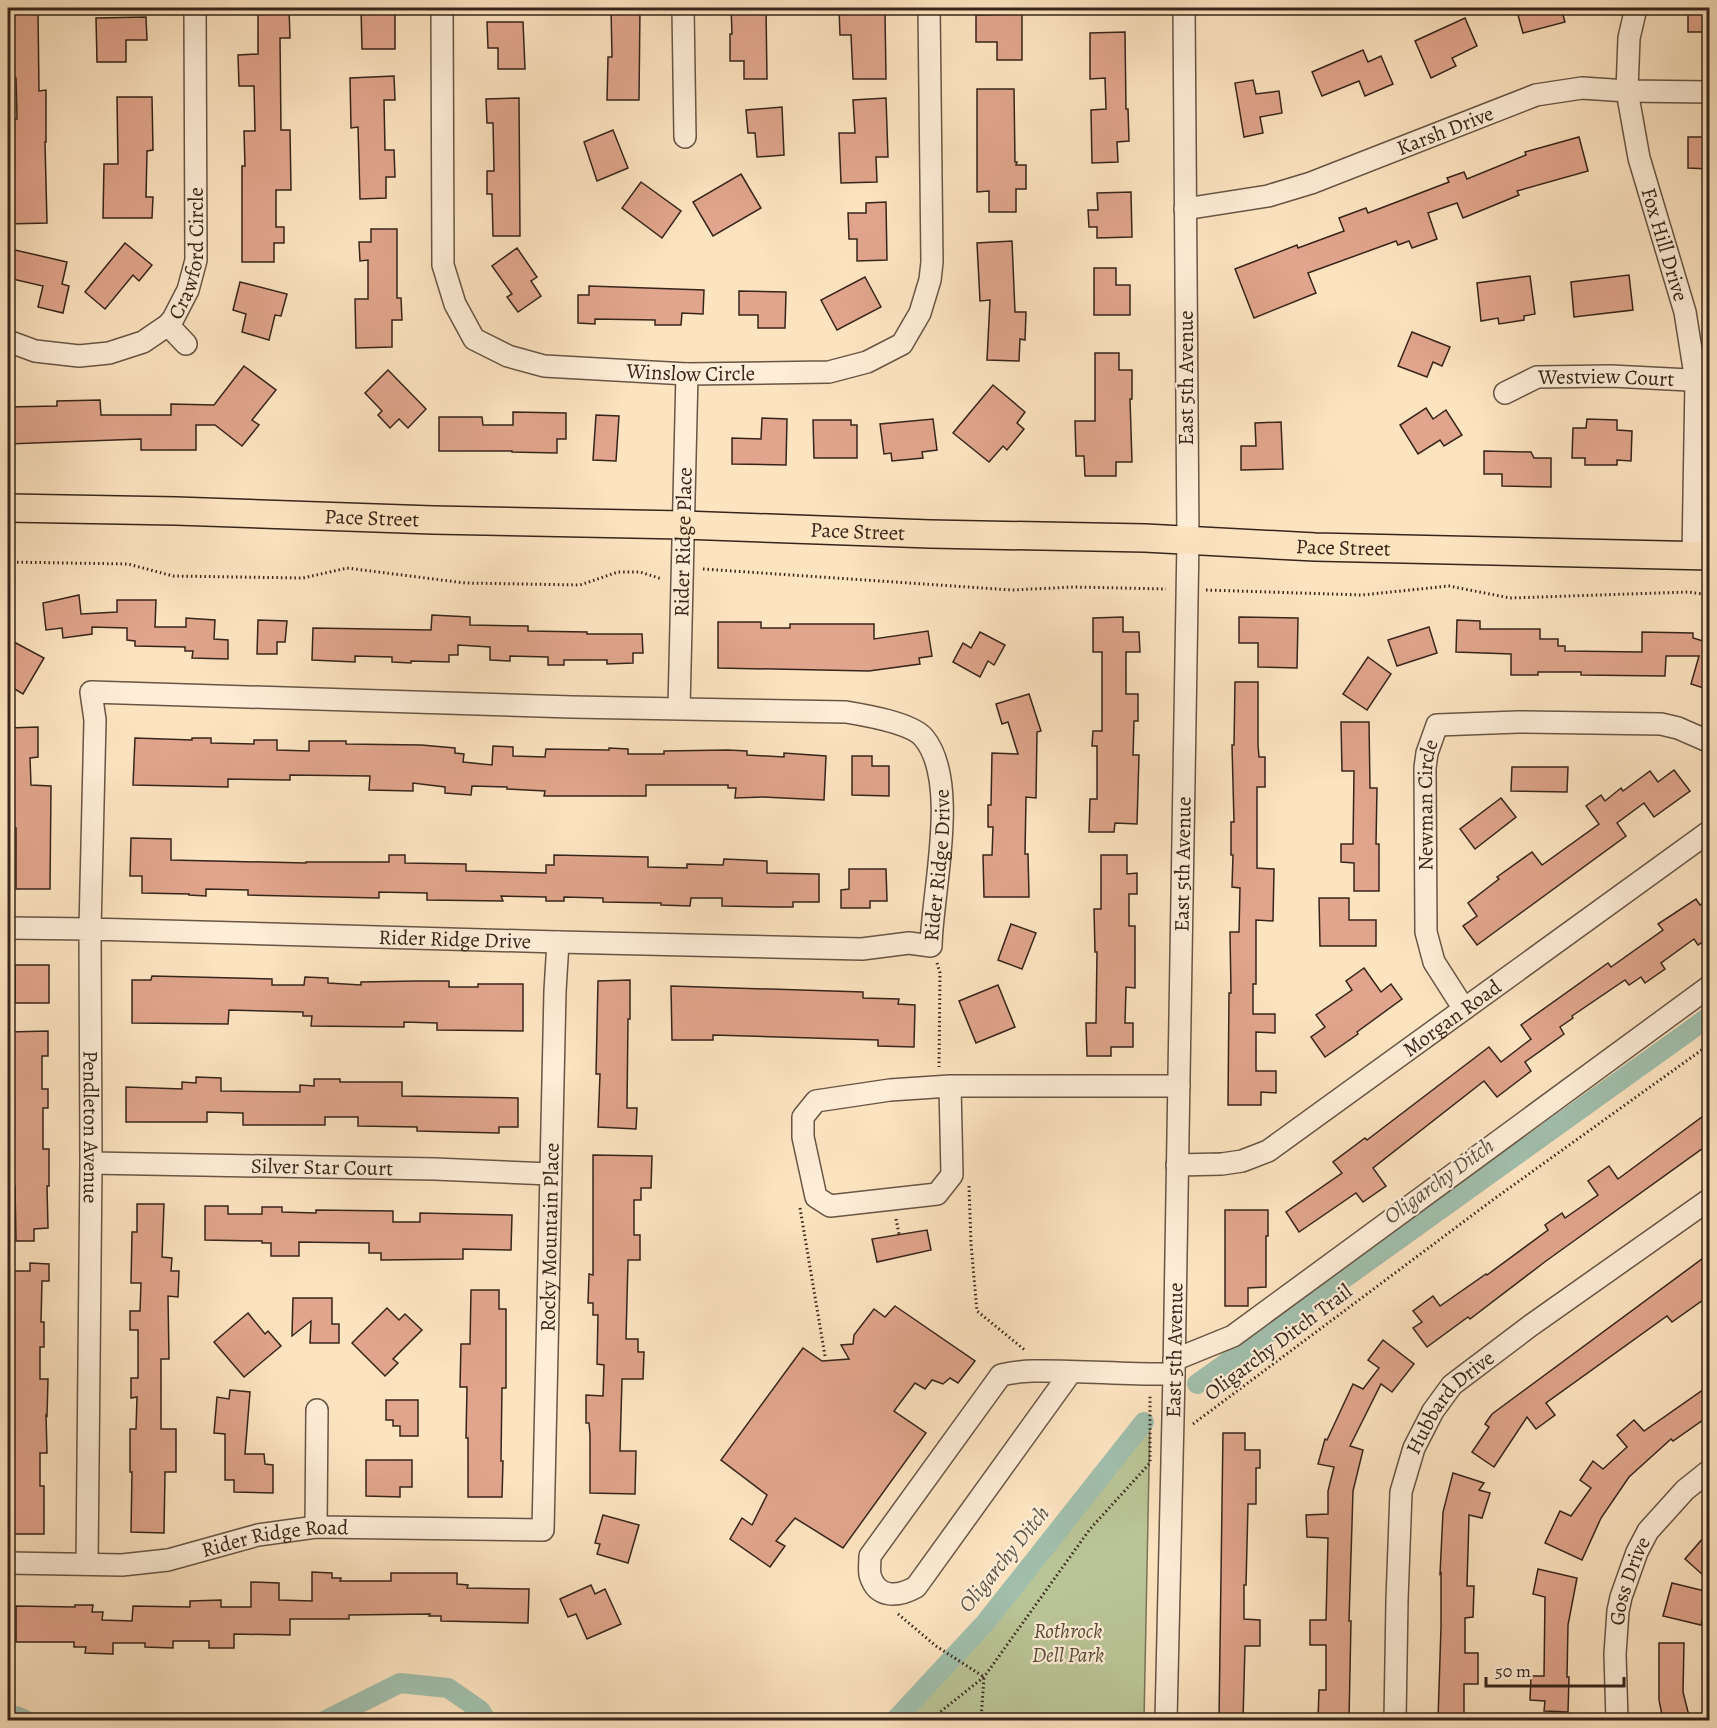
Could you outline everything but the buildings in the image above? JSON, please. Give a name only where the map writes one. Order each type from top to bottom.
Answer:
[{"type":"main road","name":"Pace Street","points":[[8,508],[1188,540],[1315,547],[1701,555]]},
{"type":"street","name":"Crawford Circle","points":[[8,340],[35,351],[79,356],[109,353],[143,342],[168,325],[188,290],[196,260],[195,8]]},
{"type":"street","name":"Winslow Circle","points":[[442,8],[443,265],[454,304],[474,339],[507,356],[544,366],[687,374],[829,372],[867,362],[902,344],[920,313],[930,279],[932,262],[929,8]]},
{"type":"street","points":[[683,8],[685,136]]},
{"type":"street","name":"East 5th Avenue","points":[[1166,1720],[1188,540],[1184,8]]},
{"type":"street","name":"Fox Hill Drive","points":[[1636,8],[1629,38],[1627,91],[1639,158],[1703,381],[1701,555]]},
{"type":"street","name":"Karsh Drive","points":[[1185,209],[1268,196],[1311,183],[1536,95],[1582,88],[1710,92]]},
{"type":"street","points":[[168,325],[186,344]]},
{"type":"street","name":"Rider Ridge Place","points":[[679,708],[687,374]]},
{"type":"street","name":"Westview Court","points":[[1505,393],[1538,377],[1611,376],[1703,381]]},
{"type":"street","name":"Rider Ridge Drive","points":[[8,928],[862,949],[909,943],[931,946],[940,863],[942,789],[935,758],[923,736],[886,719],[846,712],[572,707],[91,692]]},
{"type":"street","name":"Pendleton Avenue","points":[[87,1564],[91,1163],[90,929],[95,720],[91,692]]},
{"type":"street","name":"Newman Circle","points":[[1464,1009],[1434,962],[1426,932],[1425,768],[1427,753],[1437,725],[1518,722],[1661,724],[1678,728],[1710,742]]},
{"type":"street","name":"Morgan Road","points":[[1177,1165],[1242,1161],[1268,1151],[1710,831]]},
{"type":"street","name":"Rocky Mountain Place","points":[[543,1530],[558,942]]},
{"type":"street","points":[[1071,1372],[916,1587],[904,1593],[887,1594],[876,1588],[870,1573],[870,1556],[1001,1375],[1031,1371],[1071,1372],[1150,1375],[1174,1367],[1233,1336],[1710,986]]},
{"type":"street","points":[[944,1086],[952,1175],[937,1194],[830,1206],[816,1197],[803,1137],[803,1117],[816,1101],[890,1090],[944,1086],[1179,1086]]},
{"type":"street","name":"Silver Star Court","points":[[91,1163],[423,1169],[551,1174]]},
{"type":"street","name":"Hubbard Drive","points":[[1395,1720],[1401,1492],[1414,1448],[1433,1411],[1452,1384],[1710,1199]]},
{"type":"street","points":[[316,1527],[317,1410]]},
{"type":"street","name":"Goss Drive","points":[[1617,1720],[1615,1654],[1618,1611],[1637,1552],[1648,1531],[1685,1490],[1710,1470]]},
{"type":"street","name":"Rider Ridge Road","points":[[8,1563],[122,1565],[168,1560],[258,1535],[316,1527],[543,1530]]},
{"type":"path","points":[[8,561],[128,564],[173,576],[303,578],[347,568],[465,582],[580,585],[618,572],[640,572],[663,579]]},
{"type":"path","points":[[703,569],[1012,590],[1074,587],[1166,589]]},
{"type":"path","points":[[1206,590],[1362,595],[1449,586],[1510,598],[1688,592],[1710,595]]},
{"type":"path","points":[[931,946],[940,973],[944,1086]]},
{"type":"path","name":"Oligarchy Ditch Trail","points":[[1190,1416],[1190,1427],[1494,1199],[1710,1044]]},
{"type":"path","points":[[969,1180],[971,1244],[977,1311],[1031,1354]]},
{"type":"path","points":[[799,1203],[825,1356]]},
{"type":"path","points":[[895,1217],[899,1234]]},
{"type":"path","points":[[930,1720],[984,1677],[1090,1529],[1150,1463],[1150,1375]]},
{"type":"path","points":[[898,1614],[936,1646],[984,1677]]},
{"type":"path","points":[[981,1720],[984,1677]]},
{"type":"path","points":[[382,1720],[440,1715],[448,1720]]},
{"type":"green space","name":"Rothrock Dell Park","points":[[1150,1418],[1144,1720],[895,1720],[985,1623]]},
{"type":"waterway","name":"Oligarchy Ditch","points":[[1197,1384],[1710,1016]]},
{"type":"waterway","name":"Oligarchy Ditch","points":[[895,1720],[985,1623],[1144,1422]]},
{"type":"waterway","name":"Oligarchy Ditch","points":[[326,1720],[400,1683],[448,1688],[480,1710],[486,1720]]},
{"type":"waterway","name":"Oligarchy Ditch","points":[[8,1716],[16,1716],[25,1720]]}]
